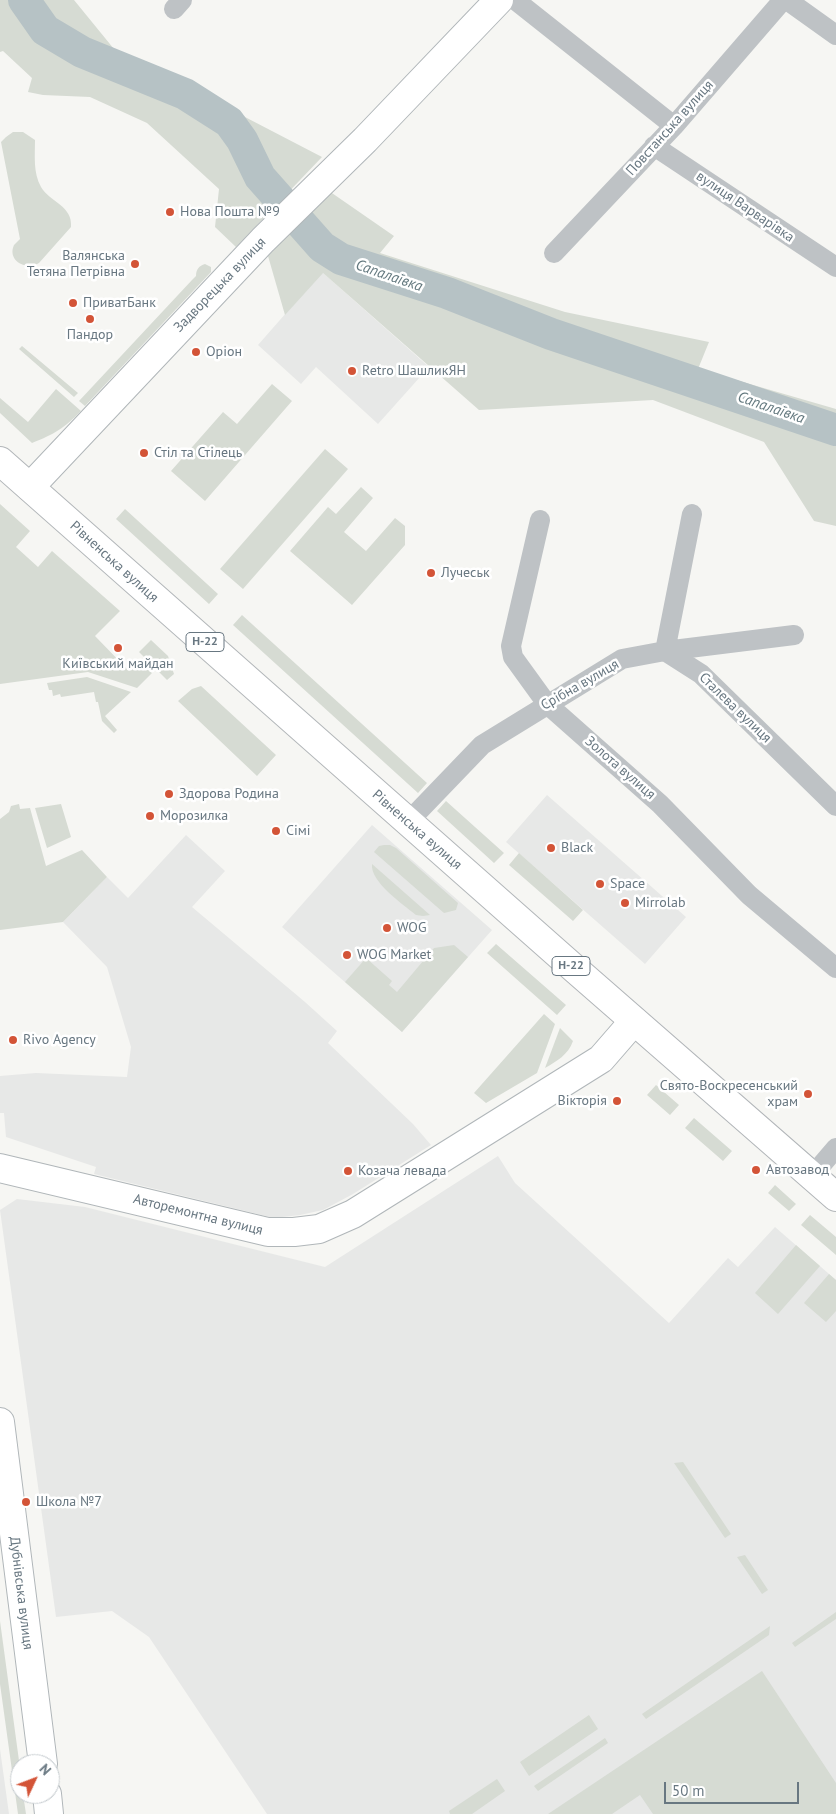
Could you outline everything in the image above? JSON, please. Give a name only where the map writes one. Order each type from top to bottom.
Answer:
[{"type":"main road","name":"Задворецька вулиця","points":[[30,487],[263,240],[365,140],[499,0]]},
{"type":"main road","name":"Рівненська вулиця","points":[[0,461],[836,1197]]},
{"type":"main road","name":"Авторемонтна вулиця","points":[[0,1168],[268,1232],[294,1232],[320,1228],[353,1214],[602,1059],[634,1021]]},
{"type":"main road","name":"Дубнівська вулиця","points":[[0,1422],[42,1754]]},
{"type":"street","points":[[514,0],[674,126]]},
{"type":"street","name":"Повстанська вулиця","points":[[554,253],[674,126],[783,0]]},
{"type":"street","points":[[787,0],[836,35]]},
{"type":"street","name":"вулиця Варварівка","points":[[654,146],[836,267]]},
{"type":"street","points":[[665,651],[692,514]]},
{"type":"street","name":"Золота вулиця","points":[[540,520],[511,646],[513,657],[547,704],[660,804],[750,895],[836,968]]},
{"type":"street","name":"Срібна вулиця","points":[[408,822],[482,745],[622,660],[665,651],[794,635]]},
{"type":"street","name":"Сталева вулиця","points":[[665,651],[701,674],[836,806]]},
{"type":"street","points":[[812,1176],[836,1148]]},
{"type":"shaded area","points":[[0,0],[74,0],[114,49],[322,157],[236,247],[215,227],[219,189],[147,123],[90,97],[43,95],[28,92],[32,78],[3,51],[0,52]]},
{"type":"shaded area","points":[[13,132],[23,132],[35,140],[35,164],[38,182],[45,192],[65,209],[71,220],[71,227],[39,263],[28,266],[19,263],[15,259],[12,250],[20,239],[1,142]]},
{"type":"shaded area","points":[[329,191],[394,236],[380,253],[565,312],[709,342],[698,369],[836,409],[836,526],[814,521],[764,442],[653,400],[479,410],[323,273],[285,315],[268,256]]},
{"type":"shaded area","points":[[205,264],[211,267],[211,272],[85,406],[79,401],[196,276],[198,268]]},
{"type":"shaded area","points":[[322,272],[429,367],[378,424],[316,367],[301,384],[258,345]]},
{"type":"shaded area","points":[[22,346],[78,393],[74,397],[19,349]]},
{"type":"shaded area","points":[[272,384],[292,401],[205,501],[171,471],[223,412],[237,424]]},
{"type":"shaded area","points":[[56,389],[81,411],[59,430],[40,440],[32,443],[0,413],[0,398],[28,422]]},
{"type":"shaded area","points":[[325,449],[348,469],[243,589],[220,569]]},
{"type":"shaded area","points":[[361,487],[373,498],[344,532],[366,551],[395,518],[405,526],[405,545],[352,605],[290,551],[328,507],[336,514]]},
{"type":"shaded area","points":[[0,504],[30,531],[16,547],[38,567],[52,551],[120,611],[95,636],[129,671],[140,661],[152,673],[137,688],[88,672],[0,684]]},
{"type":"shaded area","points":[[125,509],[218,594],[209,604],[116,519]]},
{"type":"shaded area","points":[[242,615],[427,783],[418,793],[233,625]]},
{"type":"shaded area","points":[[151,640],[168,656],[174,674],[167,680],[139,652]]},
{"type":"shaded area","points":[[87,677],[131,692],[105,716],[117,730],[114,733],[102,721],[94,692],[61,697],[60,694],[53,696],[52,690],[49,690],[47,683]]},
{"type":"shaded area","points":[[201,686],[276,755],[257,776],[178,701],[192,689]]},
{"type":"shaded area","points":[[547,795],[686,917],[645,964],[506,842]]},
{"type":"shaded area","points":[[446,801],[504,853],[494,863],[437,811]]},
{"type":"shaded area","points":[[19,804],[20,809],[30,808],[46,866],[82,850],[107,877],[63,922],[0,930],[0,819],[9,812],[11,806]]},
{"type":"shaded area","points":[[61,804],[71,837],[47,848],[35,808]]},
{"type":"shaded area","name":"WOG","points":[[372,825],[492,930],[402,1032],[282,927]]},
{"type":"shaded area","points":[[186,835],[225,871],[192,907],[337,1031],[328,1043],[413,1124],[431,1145],[353,1194],[323,1210],[274,1218],[94,1174],[96,1167],[6,1137],[4,1113],[0,1113],[0,1076],[36,1073],[127,1077],[131,1047],[107,967],[63,922],[107,877],[128,898]]},
{"type":"shaded area","points":[[384,845],[396,848],[458,903],[456,910],[444,913],[374,852],[379,846]]},
{"type":"shaded area","points":[[519,853],[583,910],[573,921],[509,865]]},
{"type":"shaded area","points":[[372,864],[430,915],[416,915],[396,899],[376,878]]},
{"type":"shaded area","points":[[496,944],[566,1005],[557,1015],[487,953]]},
{"type":"shaded area","points":[[454,945],[468,957],[402,1032],[345,982],[366,958],[392,981],[389,985],[397,992],[434,948]]},
{"type":"shaded area","points":[[544,1014],[555,1024],[537,1073],[486,1103],[474,1093]]},
{"type":"shaded area","points":[[560,1028],[573,1041],[565,1054],[545,1068]]},
{"type":"shaded area","points":[[656,1085],[679,1105],[670,1115],[647,1095]]},
{"type":"shaded area","points":[[694,1118],[732,1151],[723,1161],[685,1128]]},
{"type":"shaded area","points":[[498,1156],[515,1183],[669,1323],[728,1258],[738,1267],[775,1227],[836,1280],[836,1814],[267,1814],[149,1637],[112,1611],[56,1617],[0,1210],[17,1199],[85,1207],[325,1267]]},
{"type":"shaded area","points":[[775,1185],[796,1204],[789,1211],[768,1193]]},
{"type":"shaded area","points":[[810,1215],[836,1237],[836,1255],[801,1225]]},
{"type":"shaded area","points":[[796,1245],[820,1266],[778,1314],[755,1293]]},
{"type":"shaded area","points":[[829,1274],[836,1280],[836,1311],[826,1322],[804,1303]]},
{"type":"shaded area","points":[[683,1462],[731,1534],[725,1538],[674,1463]]},
{"type":"shaded area","points":[[745,1555],[768,1590],[762,1594],[737,1557]]},
{"type":"shaded area","points":[[836,1612],[836,1619],[795,1647],[792,1643]]},
{"type":"shaded area","points":[[0,1621],[18,1754],[10,1754],[10,1756],[0,1684]]},
{"type":"shaded area","points":[[770,1626],[769,1635],[646,1719],[642,1714]]},
{"type":"shaded area","points":[[762,1671],[836,1783],[836,1814],[653,1814],[640,1795],[612,1814],[548,1814]]},
{"type":"shaded area","points":[[589,1715],[598,1729],[529,1776],[520,1762]]},
{"type":"shaded area","points":[[605,1738],[608,1743],[538,1791],[534,1786]]},
{"type":"shaded area","points":[[0,1749],[9,1814],[0,1814]]},
{"type":"shaded area","points":[[497,1779],[505,1791],[472,1814],[450,1814],[449,1811]]},
{"type":"shaded area","points":[[17,1804],[24,1804],[26,1814],[18,1814]]},
{"type":"waterway","name":"Сапалаївка","points":[[24,0],[45,30],[82,52],[185,94],[229,122],[242,140],[260,177],[322,247],[341,259],[447,293],[551,334],[836,430]]},
{"type":"place","name":"Нова Пошта №9","points":[[170,212]]},
{"type":"place","name":"Валянська Тетяна Петрівна","points":[[135,264]]},
{"type":"place","name":"ПриватБанк","points":[[73,303]]},
{"type":"place","name":"Пандор","points":[[90,319]]},
{"type":"place","name":"Оріон","points":[[196,352]]},
{"type":"place","name":"Retro ШашликЯН","points":[[352,371]]},
{"type":"place","name":"Стіл та Стілець","points":[[144,453]]},
{"type":"place","name":"Лучеськ","points":[[431,573]]},
{"type":"place","name":"Київський майдан","points":[[118,648]]},
{"type":"place","name":"Здорова Родина","points":[[169,794]]},
{"type":"place","name":"Морозилка","points":[[150,816]]},
{"type":"place","name":"Сімі","points":[[276,831]]},
{"type":"place","name":"Black","points":[[551,848]]},
{"type":"place","name":"Space","points":[[600,884]]},
{"type":"place","name":"Mirrolab","points":[[625,903]]},
{"type":"place","name":"WOG","points":[[387,928]]},
{"type":"place","name":"WOG Market","points":[[347,955]]},
{"type":"place","name":"Rivo Agency","points":[[13,1040]]},
{"type":"place","name":"Свято-Воскресенський храм","points":[[808,1094]]},
{"type":"place","name":"Вікторія","points":[[617,1101]]},
{"type":"place","name":"Автозавод","points":[[756,1170]]},
{"type":"place","name":"Козача левада","points":[[348,1171]]},
{"type":"place","name":"Школа №7","points":[[26,1502]]}]
